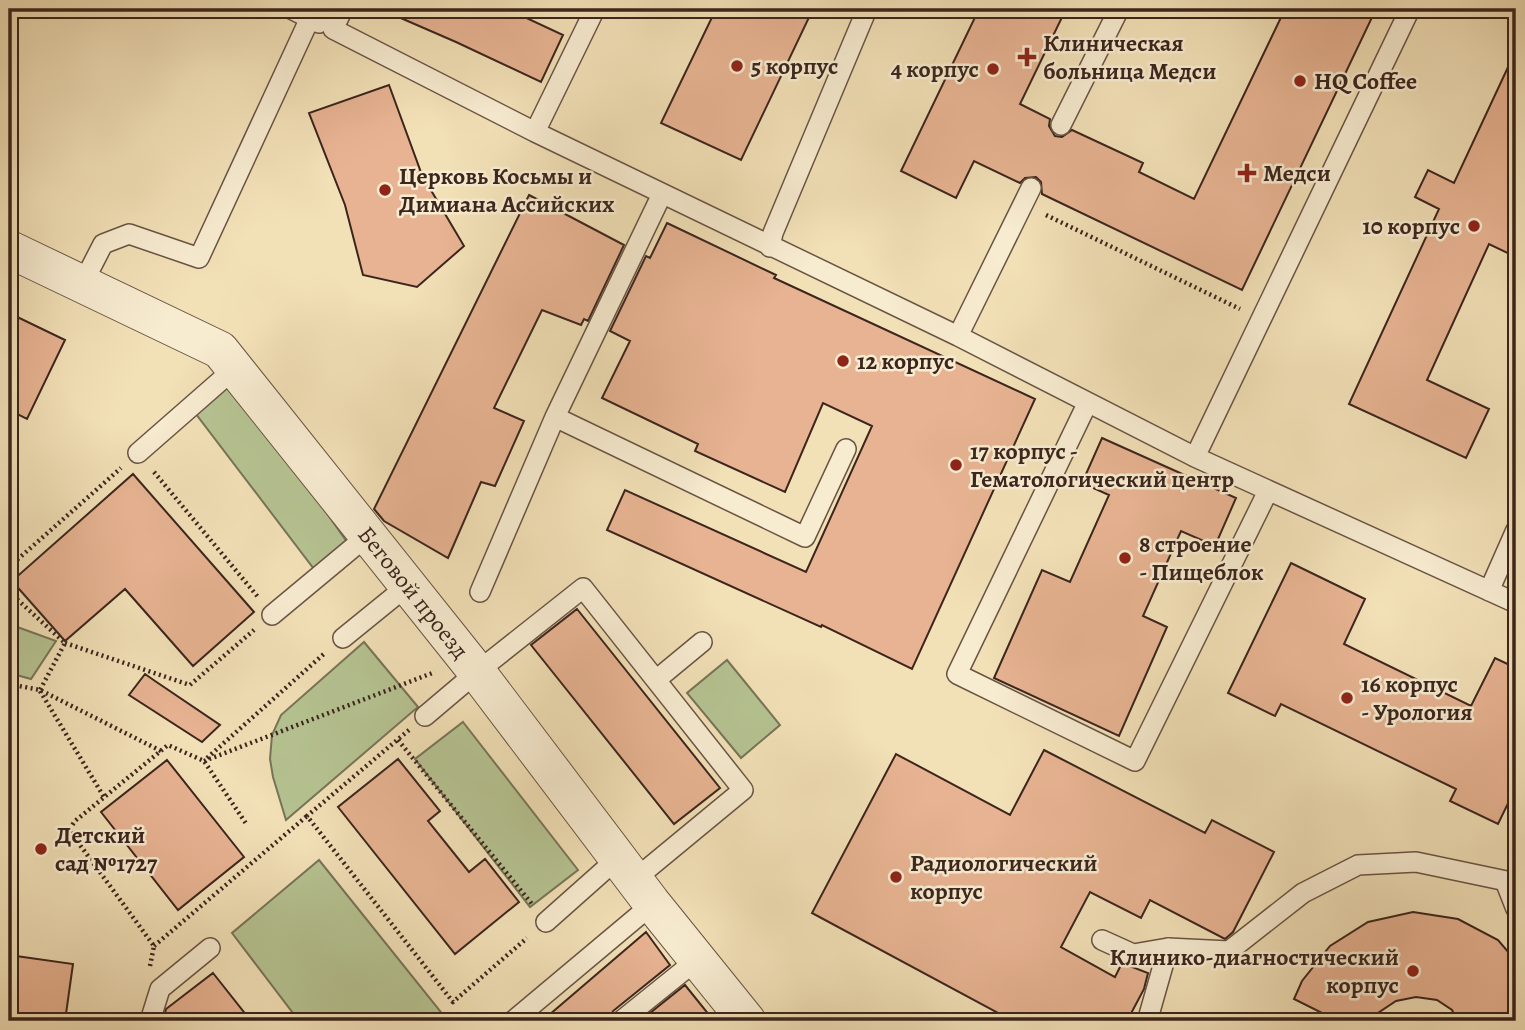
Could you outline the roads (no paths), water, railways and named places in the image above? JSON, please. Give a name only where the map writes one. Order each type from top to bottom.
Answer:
[{"type":"street","name":"Беговой проезд","points":[[9,249],[220,350],[477,672],[634,880],[747,1021]]},
{"type":"lane","points":[[291,9],[535,132],[958,337],[1195,457],[1516,603]]},
{"type":"lane","points":[[333,29],[343,9]]},
{"type":"lane","points":[[535,132],[594,9]]},
{"type":"lane","points":[[771,247],[774,233],[867,9]]},
{"type":"lane","points":[[1061,125],[1119,9]]},
{"type":"lane","points":[[1195,457],[1410,9]]},
{"type":"lane","points":[[82,285],[103,244],[129,234],[199,258],[310,18]]},
{"type":"lane","points":[[480,593],[555,417],[662,194]]},
{"type":"lane","points":[[958,337],[1027,196]]},
{"type":"lane","points":[[138,453],[234,369]]},
{"type":"lane","points":[[1087,404],[957,674],[1111,750],[1135,761],[1268,491]]},
{"type":"lane","points":[[555,417],[805,537],[846,449]]},
{"type":"lane","points":[[1489,591],[1516,530]]},
{"type":"lane","points":[[272,615],[367,536]]},
{"type":"lane","points":[[343,638],[407,586]]},
{"type":"lane","points":[[425,716],[583,588],[743,790],[634,880],[546,922]]},
{"type":"lane","points":[[656,680],[702,642]]},
{"type":"lane","points":[[1102,940],[1133,954],[1168,948],[1229,951],[1303,893],[1358,865],[1416,862],[1511,882],[1516,909]]},
{"type":"lane","points":[[513,1021],[643,912],[634,880]]},
{"type":"lane","points":[[150,1021],[160,989],[210,948]]},
{"type":"lane","points":[[1149,1015],[1168,948]]},
{"type":"lane","points":[[621,1021],[698,959]]},
{"type":"place","name":"Клиническая больница Медси","points":[[1027,57]]},
{"type":"place","name":"5 корпус","points":[[737,66]]},
{"type":"place","name":"4 корпус","points":[[993,69]]},
{"type":"place","name":"HQ Coffee","points":[[1300,81]]},
{"type":"place","name":"Медси","points":[[1247,173]]},
{"type":"place","name":"Церковь Косьмы и Димиана Ассийских","points":[[385,190]]},
{"type":"place","name":"10 корпус","points":[[1474,226]]},
{"type":"place","name":"12 корпус","points":[[843,361]]},
{"type":"place","name":"17 корпус - Гематологический центр","points":[[956,465]]},
{"type":"place","name":"8 строение - Пищеблок","points":[[1125,558]]},
{"type":"place","name":"16 корпус - Урология","points":[[1347,698]]},
{"type":"place","name":"Детский сад №1727","points":[[41,849]]},
{"type":"place","name":"Радиологический корпус","points":[[896,877]]},
{"type":"place","name":"Клинико-диагностический корпус","points":[[1413,971]]}]
